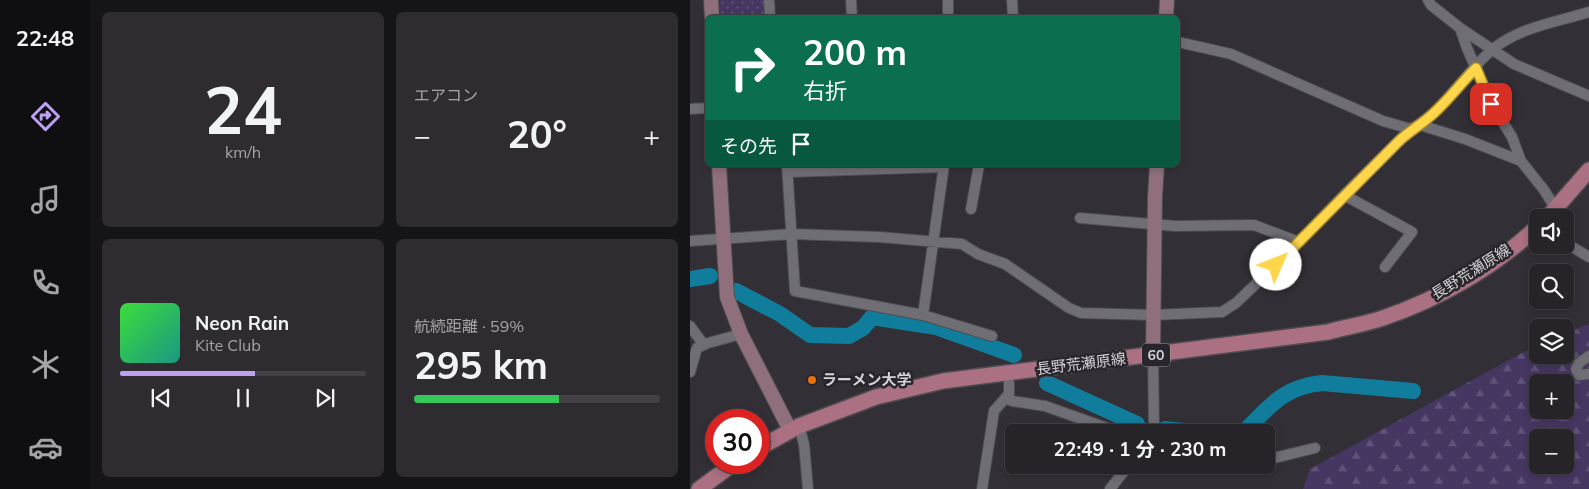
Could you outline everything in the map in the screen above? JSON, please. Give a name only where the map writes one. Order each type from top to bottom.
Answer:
[{"type":"main road","points":[[1559,209],[1589,170]]},
{"type":"main road","name":"長野荒瀬原線","points":[[770,442],[794,428],[876,397],[943,381],[1328,332],[1383,318],[1439,295],[1487,266],[1529,233]]},
{"type":"main road","points":[[699,489],[720,474]]},
{"type":"street","points":[[711,0],[712,15]]},
{"type":"street","points":[[769,0],[770,15]]},
{"type":"street","points":[[852,0],[852,15]]},
{"type":"street","points":[[948,0],[948,15]]},
{"type":"street","points":[[1012,0],[1012,15]]},
{"type":"street","points":[[1166,15],[1167,0]]},
{"type":"street","points":[[1428,0],[1431,5],[1460,28],[1514,64],[1589,96]]},
{"type":"street","points":[[690,241],[792,234],[932,240],[962,244],[978,254],[1005,264],[1069,308],[1081,313],[1153,315],[1222,312],[1236,303],[1344,195],[1416,127],[1435,112],[1493,49],[1520,32],[1589,12]]},
{"type":"street","points":[[1460,28],[1491,104],[1512,137],[1521,161],[1550,209]]},
{"type":"street","points":[[1180,42],[1231,54],[1383,121],[1465,139],[1521,161]]},
{"type":"street","points":[[690,109],[705,108]]},
{"type":"street","points":[[719,167],[727,297],[741,334],[804,444],[808,489]]},
{"type":"street","points":[[866,167],[788,168],[795,291],[923,315],[992,336]]},
{"type":"street","points":[[923,315],[932,240],[944,167]]},
{"type":"street","points":[[971,209],[979,167]]},
{"type":"street","points":[[1154,424],[1154,224],[1157,167]]},
{"type":"street","points":[[1344,195],[1412,232],[1385,267]]},
{"type":"street","points":[[1080,218],[1175,226],[1254,225],[1299,242]]},
{"type":"street","points":[[1574,247],[1589,257]]},
{"type":"street","points":[[690,326],[704,345]]},
{"type":"street","points":[[690,372],[697,348],[741,334]]},
{"type":"street","points":[[1589,356],[1578,363],[1576,369],[1579,375],[1589,374]]},
{"type":"street","points":[[982,489],[994,411],[1009,394],[1009,383]]},
{"type":"street","points":[[1006,397],[1012,401],[1045,406],[1096,424]]},
{"type":"street","points":[[1275,458],[1315,448]]},
{"type":"street","points":[[1110,488],[1122,474]]},
{"type":"green space","points":[[719,0],[766,0],[768,15],[720,15]]},
{"type":"green space","points":[[1589,324],[1589,489],[1303,489],[1310,469],[1529,350],[1529,364],[1574,364],[1574,330]]},
{"type":"waterway","points":[[690,279],[710,276]]},
{"type":"waterway","points":[[736,291],[780,314],[810,335],[849,336],[863,328],[872,317],[936,327],[1014,355]]},
{"type":"waterway","points":[[1047,383],[1137,424]]},
{"type":"waterway","points":[[1252,424],[1278,399],[1287,393],[1309,385],[1322,383],[1413,391]]},
{"type":"place","name":"ラーメン大学","points":[[812,380]]},
{"type":"route","points":[[1276,265],[1399,141],[1435,112],[1476,68],[1491,104]]}]
